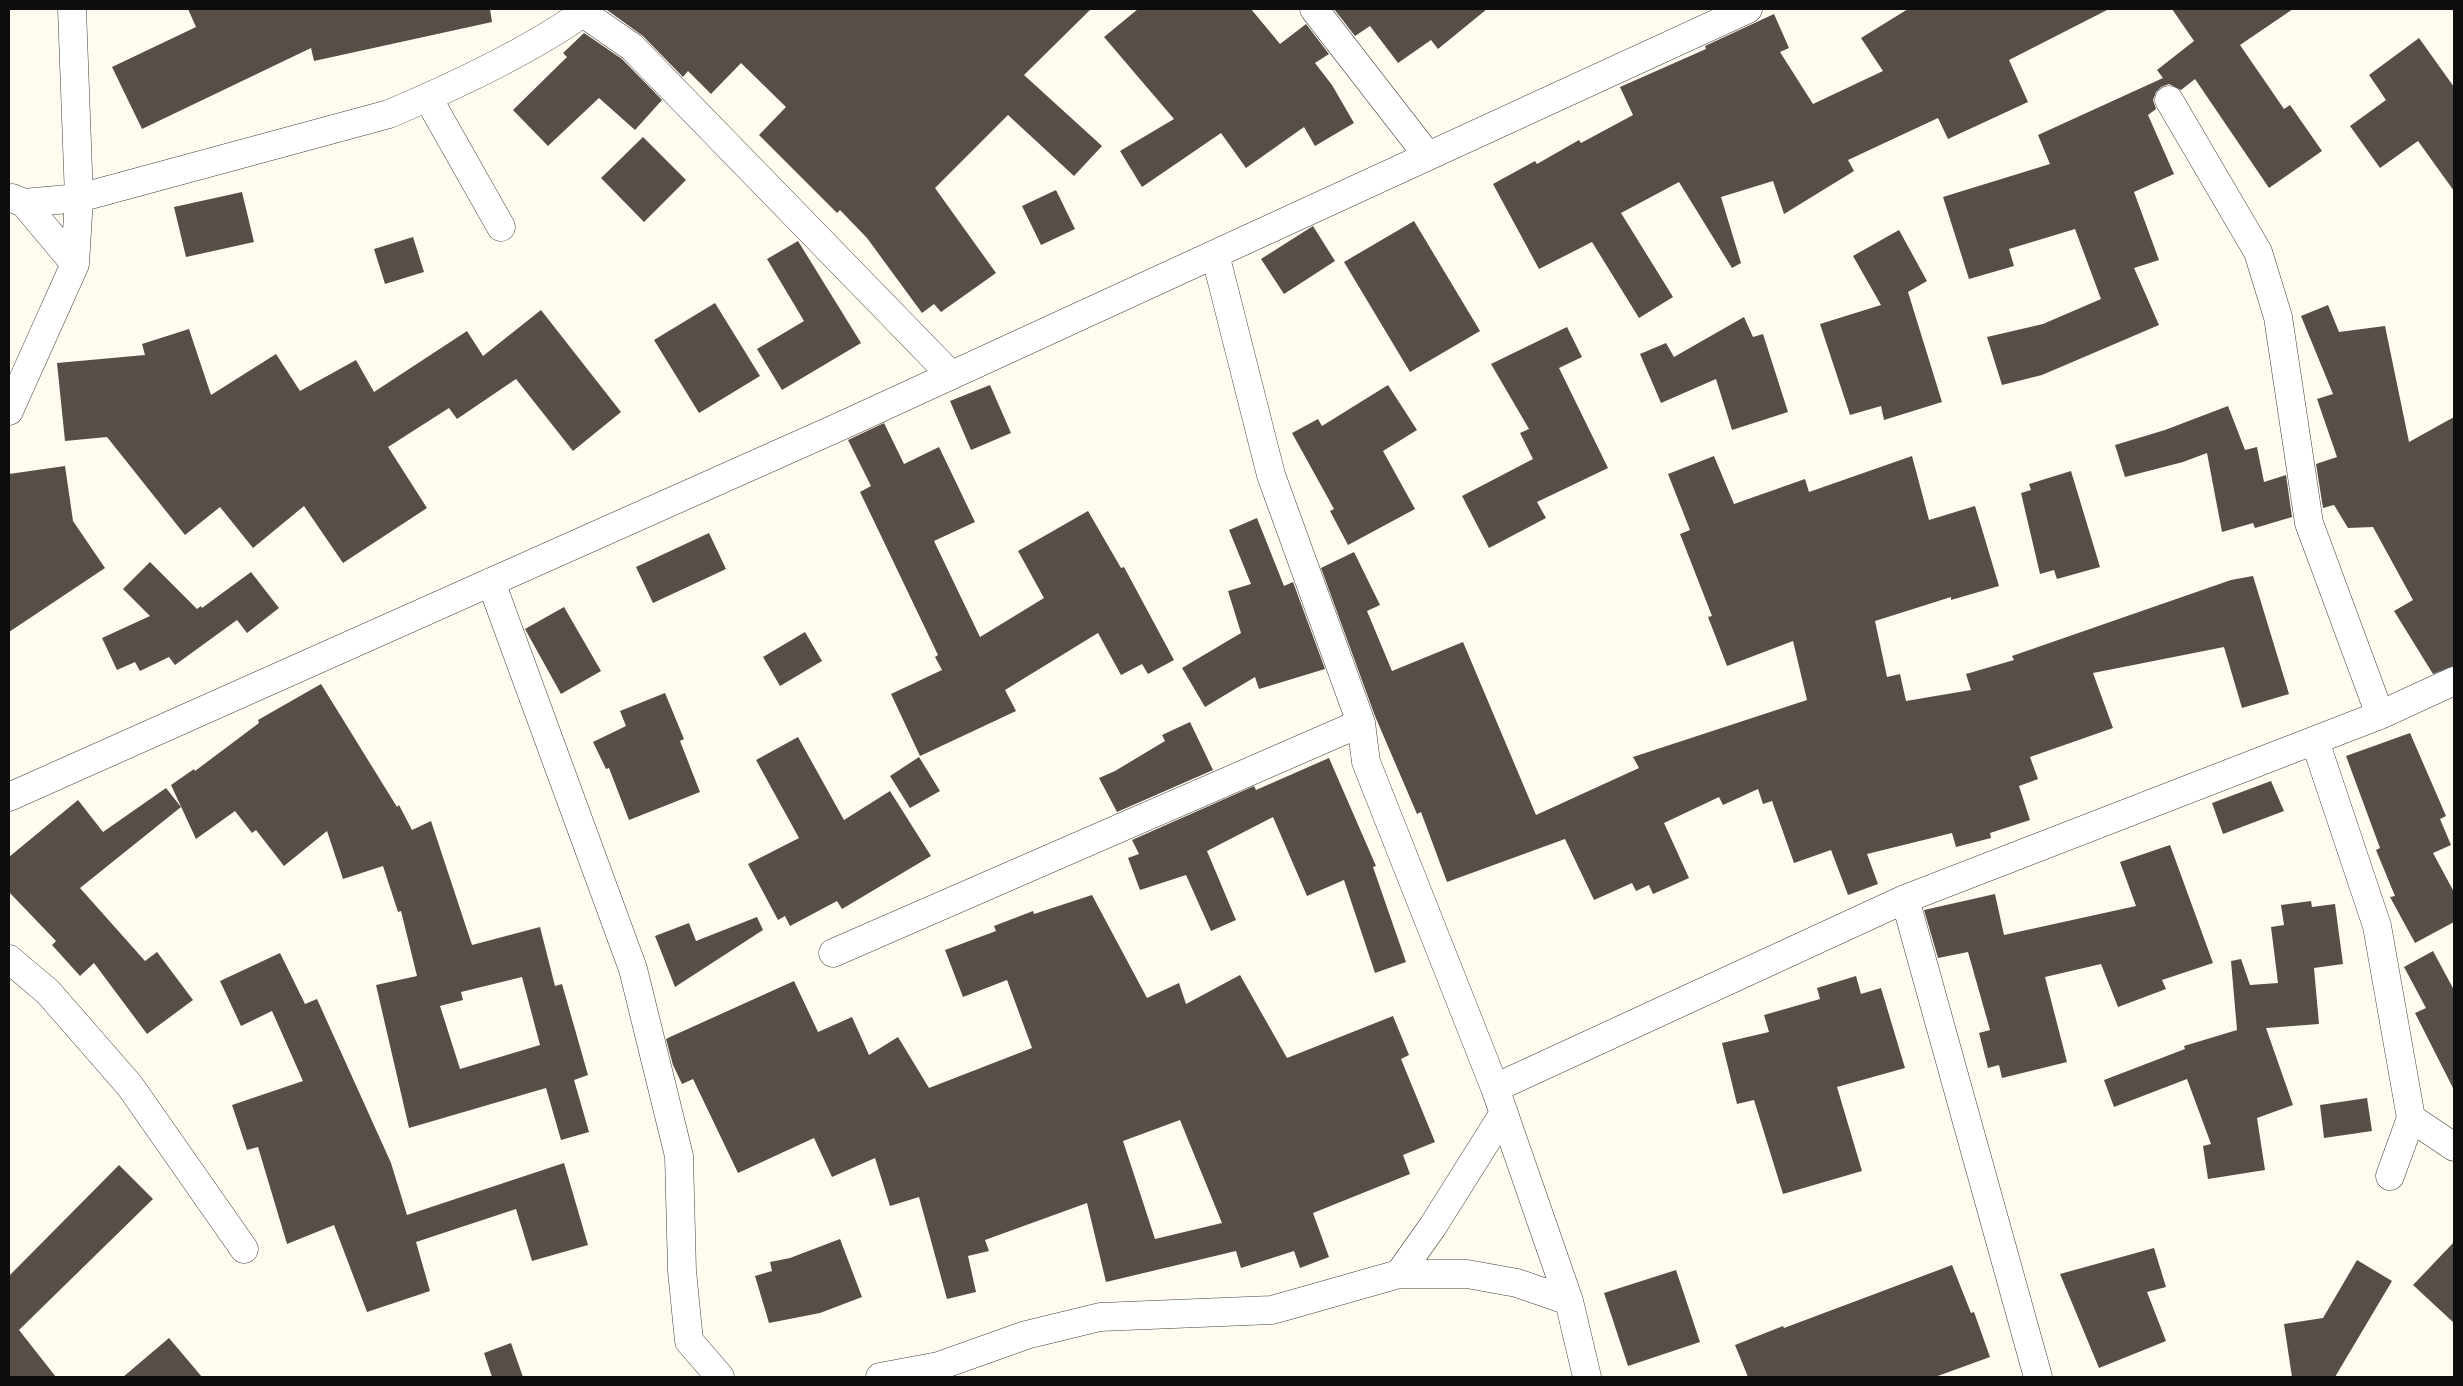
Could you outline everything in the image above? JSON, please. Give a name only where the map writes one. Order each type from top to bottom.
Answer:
[{"type":"street","points":[[9,411],[75,264],[79,198],[72,9]]},
{"type":"street","points":[[1314,9],[1428,156]]},
{"type":"street","points":[[9,797],[951,376],[1748,9]]},
{"type":"street","points":[[17,199],[79,198],[388,114],[428,98],[555,32],[583,11],[632,47],[951,376]]},
{"type":"street","points":[[428,98],[501,227]]},
{"type":"street","points":[[2169,100],[2258,252],[2278,317],[2309,523],[2380,715]]},
{"type":"street","points":[[17,199],[75,264]]},
{"type":"street","points":[[1215,254],[1271,475],[1361,723],[1366,762],[1499,1101],[1569,1301],[1587,1377]]},
{"type":"street","points":[[490,582],[633,969],[679,1156],[682,1271],[689,1341],[720,1377]]},
{"type":"street","points":[[1399,1274],[1433,1226],[1499,1101],[1905,899],[2380,715],[2454,681]]},
{"type":"street","points":[[833,953],[1361,723]]},
{"type":"street","points":[[2314,740],[2377,926],[2411,1118],[2390,1176]]},
{"type":"street","points":[[1905,899],[2038,1377]]},
{"type":"street","points":[[9,958],[48,992],[130,1086],[244,1249]]},
{"type":"street","points":[[2411,1118],[2454,1147]]},
{"type":"street","points":[[880,1377],[939,1366],[1026,1335],[1100,1317],[1272,1310],[1399,1274],[1467,1274],[1517,1283],[1569,1301]]},
{"type":"building","points":[[188,9],[490,9],[492,22],[314,61],[311,48],[142,129],[112,67],[196,27]]},
{"type":"building","points":[[1091,9],[1024,75],[1102,146],[1074,176],[1008,115],[935,188],[996,273],[941,312],[934,304],[922,313],[867,238],[840,210],[837,213],[759,135],[786,107],[741,63],[711,94],[688,71],[683,77],[643,36],[607,10]]},
{"type":"building","points":[[1138,9],[1251,9],[1280,44],[1306,24],[1329,54],[1315,63],[1332,85],[1354,123],[1315,146],[1304,127],[1246,168],[1221,133],[1142,187],[1120,151],[1174,119],[1104,37]]},
{"type":"building","points":[[1334,9],[1487,9],[1438,49],[1431,40],[1398,63],[1370,26],[1355,36]]},
{"type":"building","points":[[1908,9],[2109,9],[2009,60],[2028,102],[1948,139],[1938,118],[1848,160],[1854,171],[1784,214],[1773,181],[1721,197],[1741,263],[1732,268],[1679,182],[1621,213],[1673,297],[1639,318],[1592,242],[1539,269],[1493,184],[1535,161],[1537,164],[1579,140],[1581,143],[1633,115],[1620,87],[1706,49],[1705,46],[1774,14],[1789,48],[1780,52],[1813,104],[1883,71],[1861,38]]},
{"type":"building","points":[[2172,9],[2293,9],[2240,45],[2284,109],[2290,105],[2322,151],[2269,188],[2195,79],[2181,90],[2169,84],[2161,87],[2156,92],[2153,100],[2156,109],[2148,115],[2174,174],[2134,192],[2159,260],[2134,268],[2159,325],[2042,375],[2002,385],[1987,337],[2043,324],[2101,299],[2075,229],[2009,249],[2014,266],[1969,279],[1943,197],[2050,164],[2038,135],[2163,78],[2157,70],[2194,41]]},
{"type":"building","points":[[584,33],[622,59],[662,100],[635,130],[599,98],[548,146],[513,110],[567,57],[563,53]]},
{"type":"building","points":[[2419,38],[2454,87],[2454,191],[2418,141],[2380,168],[2350,126],[2386,100],[2369,75]]},
{"type":"building","points":[[643,137],[686,180],[644,222],[601,178]]},
{"type":"building","points":[[1056,190],[1075,229],[1041,245],[1022,206]]},
{"type":"building","points":[[242,192],[254,242],[186,257],[174,207]]},
{"type":"building","points":[[1414,221],[1480,331],[1410,372],[1344,262]]},
{"type":"building","points":[[1313,226],[1335,261],[1284,294],[1261,259]]},
{"type":"building","points":[[1899,230],[1927,281],[1908,292],[1942,402],[1884,420],[1881,406],[1850,415],[1820,324],[1881,305],[1853,256]]},
{"type":"building","points":[[413,237],[424,272],[385,284],[374,249]]},
{"type":"building","points":[[798,241],[861,343],[782,390],[757,349],[804,321],[767,259]]},
{"type":"building","points":[[715,303],[760,376],[699,413],[654,340]]},
{"type":"building","points":[[2328,305],[2339,332],[2385,326],[2409,442],[2454,417],[2454,666],[2433,674],[2394,611],[2413,600],[2373,527],[2348,528],[2334,505],[2323,508],[2316,464],[2337,457],[2317,399],[2333,394],[2301,316]]},
{"type":"building","points":[[541,310],[621,412],[573,451],[516,379],[457,419],[449,408],[388,447],[427,508],[343,563],[304,506],[253,548],[220,507],[185,535],[107,437],[65,441],[57,363],[145,355],[142,344],[189,329],[211,395],[276,354],[300,391],[356,360],[374,392],[467,331],[483,356]]},
{"type":"building","points":[[1744,317],[1753,337],[1763,334],[1788,412],[1732,430],[1716,379],[1661,403],[1640,354],[1666,343],[1674,357]]},
{"type":"building","points":[[1567,327],[1582,357],[1559,368],[1608,468],[1537,502],[1546,518],[1489,548],[1462,496],[1533,459],[1520,433],[1529,429],[1491,364]]},
{"type":"building","points":[[990,385],[1011,433],[971,450],[950,401]]},
{"type":"building","points":[[1388,385],[1417,430],[1383,451],[1415,509],[1348,545],[1330,511],[1334,509],[1292,433],[1318,419],[1322,426]]},
{"type":"building","points":[[2228,406],[2245,450],[2257,447],[2264,482],[2286,475],[2292,517],[2255,528],[2253,523],[2222,532],[2207,453],[2183,462],[2125,477],[2115,445],[2165,430]]},
{"type":"building","points":[[884,423],[904,464],[939,447],[975,522],[934,541],[980,637],[1044,598],[1018,551],[1088,511],[1121,568],[1124,567],[1174,660],[1148,674],[1142,664],[1121,675],[1098,633],[1005,690],[1016,711],[920,756],[891,694],[942,670],[935,657],[938,655],[860,492],[871,486],[848,440]]},
{"type":"building","points":[[1714,456],[1734,504],[1805,479],[1809,492],[1912,456],[1929,520],[1975,506],[1999,586],[1951,600],[1951,597],[1875,621],[1887,677],[1900,674],[1906,701],[1971,690],[1966,674],[2014,660],[2012,656],[2231,580],[2253,576],[2289,694],[2242,708],[2224,647],[2093,673],[2113,728],[2030,757],[2038,779],[2019,786],[2030,820],[1990,833],[1991,838],[1956,847],[1952,833],[1867,854],[1878,884],[1848,895],[1831,850],[1794,863],[1772,801],[1763,804],[1758,789],[1723,805],[1719,797],[1664,823],[1689,878],[1653,894],[1649,885],[1636,891],[1632,883],[1594,900],[1565,839],[1447,882],[1421,812],[1417,814],[1375,716],[1321,568],[1354,552],[1380,605],[1367,611],[1392,671],[1463,642],[1536,815],[1639,768],[1633,757],[1807,700],[1793,641],[1727,666],[1708,617],[1712,616],[1680,534],[1690,530],[1668,474]]},
{"type":"building","points":[[65,466],[73,521],[105,568],[9,632],[9,474]]},
{"type":"building","points":[[2071,471],[2100,567],[2057,579],[2054,570],[2040,574],[2021,493],[2031,490],[2029,484]]},
{"type":"building","points":[[1257,518],[1284,586],[1293,582],[1325,669],[1259,689],[1255,677],[1205,707],[1182,668],[1241,633],[1228,591],[1251,584],[1229,530]]},
{"type":"building","points":[[709,533],[726,569],[653,603],[636,567]]},
{"type":"building","points":[[150,562],[197,609],[201,606],[202,608],[251,572],[279,608],[247,633],[237,620],[175,665],[169,657],[140,671],[135,662],[117,670],[102,638],[150,616],[123,589]]},
{"type":"building","points":[[564,607],[601,671],[561,694],[525,629]]},
{"type":"building","points":[[805,632],[822,661],[780,686],[763,657]]},
{"type":"building","points":[[321,684],[397,807],[399,805],[412,830],[431,821],[472,945],[540,927],[555,986],[562,984],[588,1075],[574,1080],[589,1132],[561,1140],[546,1088],[409,1128],[376,985],[417,976],[401,911],[398,912],[383,866],[343,879],[327,831],[284,866],[256,830],[252,833],[235,811],[196,839],[171,785],[194,769],[195,771],[259,723],[258,720]],"holes":[[[522,977],[540,1045],[460,1069],[440,1006],[463,1000],[461,992]]]},
{"type":"building","points":[[665,693],[684,739],[680,741],[700,792],[629,820],[609,768],[606,769],[593,742],[626,726],[620,711]]},
{"type":"building","points":[[1190,722],[1213,770],[1117,812],[1099,778],[1115,771],[1165,741],[1162,735]]},
{"type":"building","points":[[2410,733],[2446,816],[2440,819],[2451,845],[2433,853],[2454,892],[2454,922],[2415,943],[2390,897],[2395,896],[2376,850],[2380,848],[2346,756]]},
{"type":"building","points":[[798,737],[844,820],[890,791],[931,856],[842,909],[837,901],[790,926],[785,916],[778,920],[748,864],[799,838],[756,760]]},
{"type":"building","points":[[919,757],[940,791],[910,808],[890,776]]},
{"type":"building","points":[[1329,758],[1376,866],[1373,867],[1406,962],[1375,973],[1344,880],[1307,896],[1273,817],[1207,851],[1236,920],[1211,931],[1186,875],[1140,890],[1128,858],[1139,854],[1132,840],[1254,786],[1256,790]]},
{"type":"building","points":[[2271,781],[2284,811],[2223,834],[2212,803]]},
{"type":"building","points":[[166,788],[181,807],[80,888],[145,961],[157,952],[193,1000],[147,1034],[94,963],[80,976],[52,945],[56,941],[9,892],[9,857],[78,800],[103,832]]},
{"type":"building","points":[[2170,845],[2213,963],[2162,980],[2166,989],[2118,1007],[2101,964],[2045,977],[2067,1062],[2002,1078],[1999,1065],[1988,1068],[1979,1033],[1990,1030],[1968,952],[1938,958],[1924,910],[1995,894],[2004,935],[2136,906],[2120,862]]},
{"type":"building","points":[[1092,895],[1147,998],[1179,983],[1186,1004],[1240,975],[1287,1058],[1393,1016],[1409,1055],[1401,1059],[1435,1142],[1403,1155],[1410,1174],[1313,1213],[1329,1257],[1300,1268],[1294,1251],[1241,1268],[1236,1251],[1106,1282],[1087,1203],[985,1240],[989,1251],[968,1256],[976,1292],[947,1299],[919,1197],[890,1206],[875,1158],[832,1177],[814,1138],[738,1173],[693,1079],[682,1084],[673,1065],[666,1039],[794,981],[818,1032],[852,1017],[869,1055],[898,1037],[929,1088],[1032,1048],[1007,980],[963,997],[945,950],[996,931],[994,926],[1033,911],[1034,914]],"holes":[[[1180,1120],[1222,1223],[1155,1239],[1123,1141]]]},
{"type":"building","points":[[2311,901],[2312,907],[2335,904],[2343,964],[2314,968],[2319,1024],[2266,1028],[2293,1105],[2257,1118],[2265,1170],[2208,1179],[2203,1146],[2211,1144],[2187,1079],[2114,1107],[2104,1080],[2185,1049],[2184,1046],[2237,1030],[2231,961],[2241,959],[2250,985],[2278,983],[2271,927],[2284,925],[2281,905]]},
{"type":"building","points":[[757,917],[763,930],[675,987],[655,936],[689,923],[696,941]]},
{"type":"building","points":[[2433,951],[2454,990],[2454,1090],[2415,1013],[2426,1008],[2404,967]]},
{"type":"building","points":[[280,953],[305,1004],[317,999],[391,1163],[407,1215],[564,1163],[588,1245],[532,1261],[516,1209],[416,1242],[430,1291],[367,1312],[334,1225],[287,1244],[258,1147],[247,1150],[232,1105],[303,1081],[272,1011],[241,1026],[220,981]]},
{"type":"building","points":[[1856,976],[1861,994],[1881,988],[1905,1068],[1837,1087],[1862,1171],[1783,1194],[1754,1100],[1737,1104],[1722,1043],[1769,1032],[1764,1015],[1820,999],[1817,988]]},
{"type":"building","points":[[2367,1098],[2372,1131],[2324,1138],[2320,1105]]},
{"type":"building","points":[[119,1165],[153,1199],[19,1330],[56,1377],[9,1377],[9,1276]]},
{"type":"building","points":[[840,1239],[862,1297],[820,1313],[769,1323],[755,1276],[772,1271],[770,1262],[790,1258]]},
{"type":"building","points":[[2454,1242],[2454,1323],[2413,1285]]},
{"type":"building","points":[[2154,1248],[2166,1287],[2147,1292],[2166,1341],[2099,1368],[2060,1274]]},
{"type":"building","points":[[2357,1260],[2392,1281],[2335,1377],[2292,1377],[2284,1324],[2323,1318]]},
{"type":"building","points":[[1952,1265],[1971,1313],[1974,1312],[1990,1357],[1935,1377],[1748,1377],[1735,1345]]},
{"type":"building","points":[[1676,1270],[1700,1342],[1628,1366],[1604,1293]]},
{"type":"building","points":[[169,1338],[202,1377],[123,1377]]},
{"type":"building","points":[[511,1343],[523,1377],[492,1377],[484,1353]]}]
